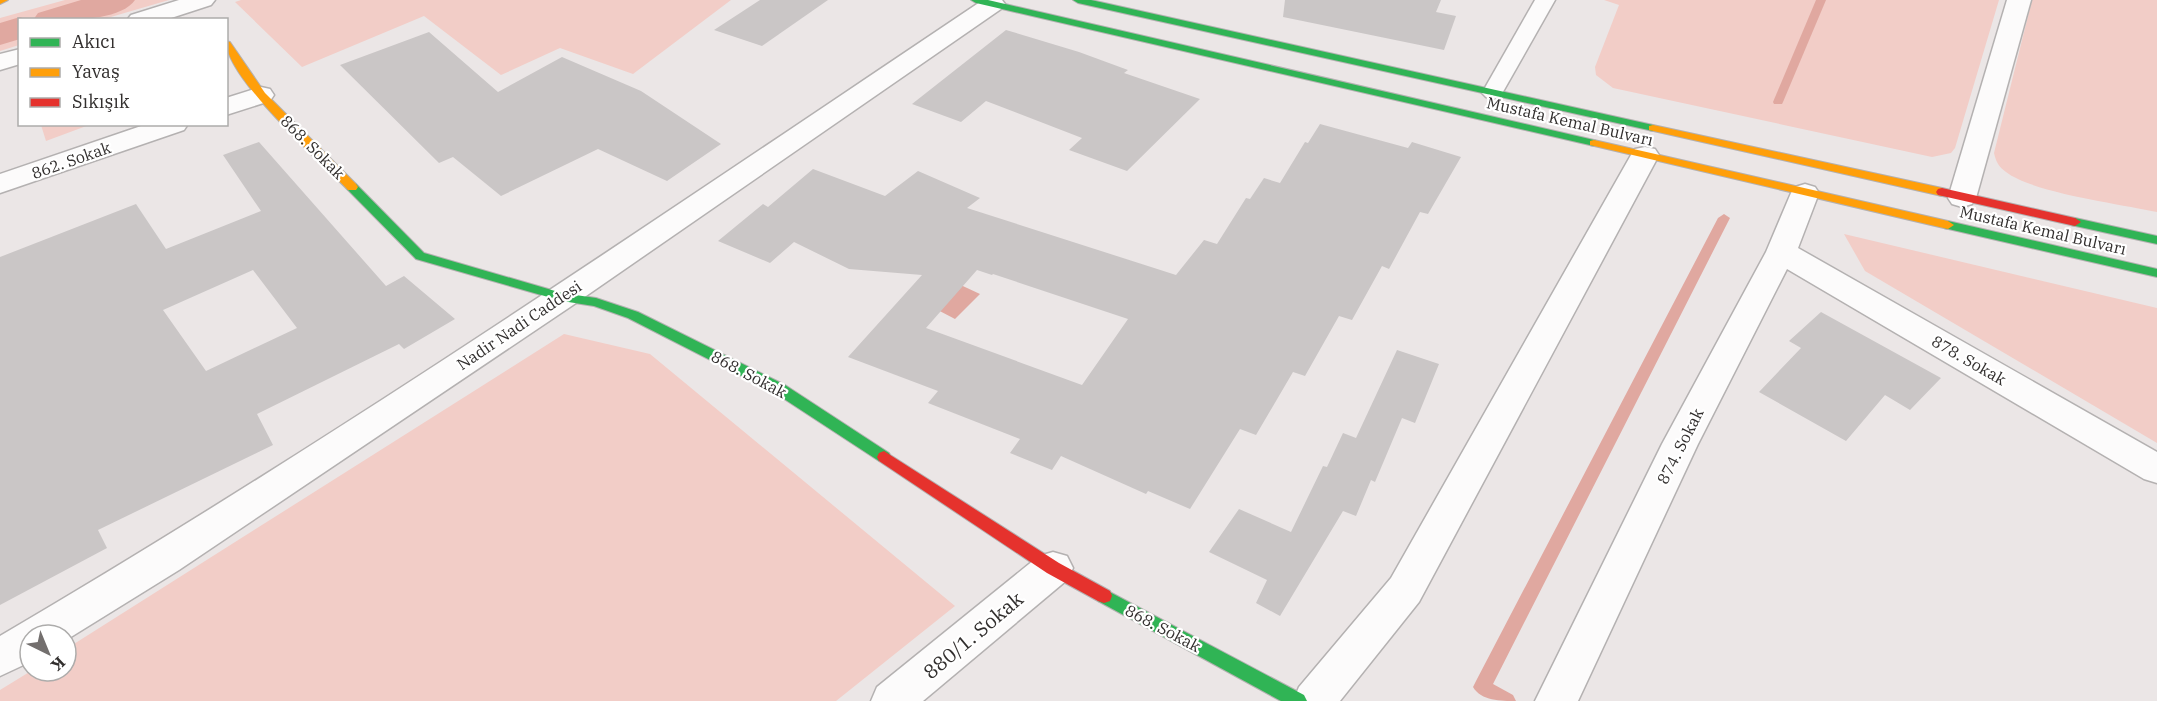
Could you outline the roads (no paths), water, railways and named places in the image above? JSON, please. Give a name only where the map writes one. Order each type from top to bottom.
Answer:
[{"type":"main road","name":"Mustafa Kemal Bulvarı","points":[[1078,0],[2157,240]]},
{"type":"main road","name":"Mustafa Kemal Bulvarı","points":[[984,2],[2157,273]]},
{"type":"main road","name":"868. Sokak","points":[[228,47],[261,95],[420,256],[562,297],[596,302],[633,315],[780,389],[1053,568],[1298,701]]},
{"type":"street","points":[[1962,198],[2019,0]]},
{"type":"street","name":"Nadir Nadi Caddesi","points":[[59,623],[165,559],[562,297],[984,2]]},
{"type":"street","points":[[149,18],[204,7]]},
{"type":"street","points":[[0,62],[18,57]]},
{"type":"street","points":[[228,106],[261,95]]},
{"type":"street","name":"862. Sokak","points":[[0,184],[169,126]]},
{"type":"street","points":[[1314,701],[1405,590],[1645,155]]},
{"type":"street","name":"874. Sokak","points":[[1556,701],[1680,444],[1781,252],[1805,193]]},
{"type":"street","name":"878. Sokak","points":[[1781,252],[2157,469]]},
{"type":"street","name":"880/1. Sokak","points":[[892,701],[1053,568]]},
{"type":"street","points":[[0,658],[18,647]]},
{"type":"lane","points":[[1493,93],[1545,0]]},
{"type":"waterway","points":[[57,18],[118,0]]},
{"type":"waterway","points":[[1778,102],[1821,0]]},
{"type":"waterway","points":[[0,34],[18,29]]},
{"type":"waterway","points":[[1507,701],[1482,687],[1724,218]]}]
